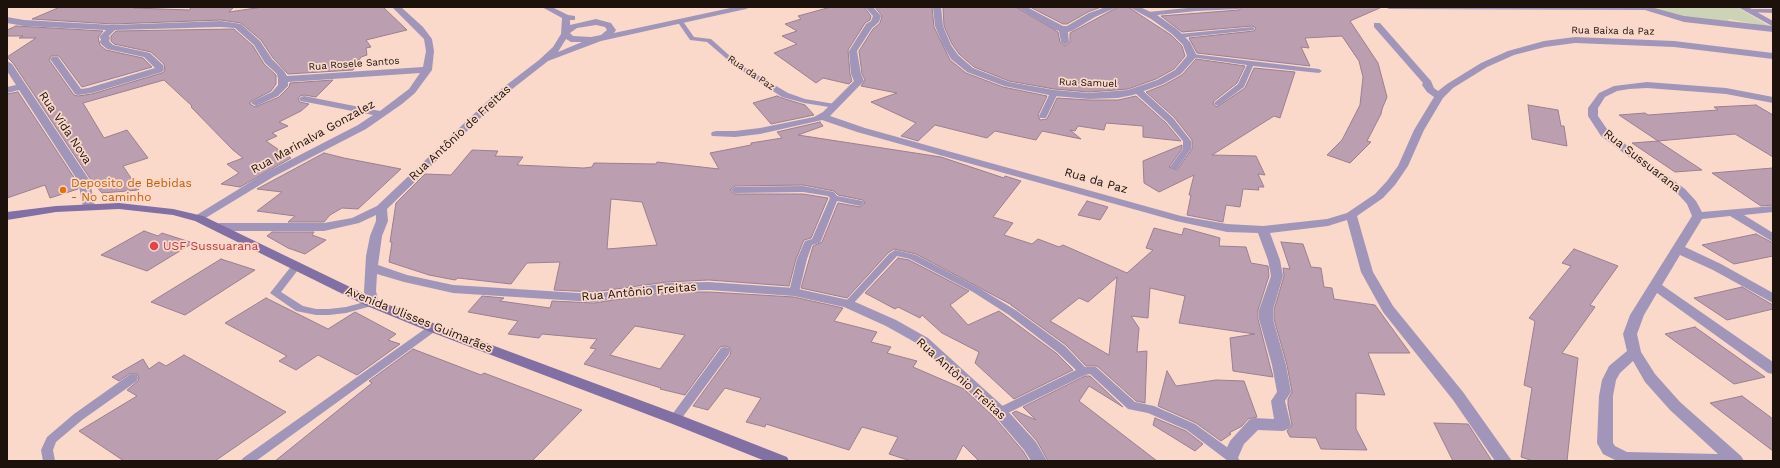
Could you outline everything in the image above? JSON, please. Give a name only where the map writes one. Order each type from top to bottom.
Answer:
[{"type":"main road","name":"Avenida Ulisses Guimarães","points":[[7,216],[28,212],[89,207],[138,207],[173,212],[199,218],[372,303],[433,328],[675,419],[781,461]]},
{"type":"street","name":"Rua Marinalva Gonzalez","points":[[199,218],[269,175],[362,127],[382,114],[412,90],[427,70],[430,51],[428,39],[420,29],[396,7]]},
{"type":"street","points":[[546,7],[566,17],[644,28]]},
{"type":"street","points":[[566,17],[566,33],[571,39],[598,39],[741,7]]},
{"type":"street","points":[[716,134],[735,134],[760,131],[822,117],[859,81],[856,74],[853,51],[869,26],[875,22],[877,16],[870,7]]},
{"type":"street","name":"Rua Samuel","points":[[937,7],[939,26],[954,57],[970,70],[1007,84],[1054,93],[1089,96],[1118,95],[1160,82],[1178,72],[1192,56]]},
{"type":"street","points":[[1021,7],[1056,27],[1063,29],[1069,29],[1092,15],[1113,7]]},
{"type":"street","points":[[1133,7],[1148,14],[1175,32],[1187,44],[1192,56]]},
{"type":"street","points":[[1389,7],[1644,8],[1684,19],[1773,29]]},
{"type":"street","points":[[1746,9],[1773,24]]},
{"type":"street","points":[[7,20],[43,24],[113,28],[232,24],[243,29],[257,43],[268,61],[280,73],[283,79],[283,86],[275,94],[256,103]]},
{"type":"street","points":[[566,33],[574,26],[600,23],[611,27],[612,30],[604,37],[598,39]]},
{"type":"street","points":[[1377,25],[1428,82],[1430,90],[1439,96]]},
{"type":"street","points":[[56,59],[80,92],[89,91],[156,71],[160,68],[147,55],[110,47],[104,42],[106,38],[103,37],[113,28]]},
{"type":"street","points":[[1063,29],[1065,42]]},
{"type":"street","name":"Rua Antônio de Freitas","points":[[220,227],[324,227],[355,221],[382,208],[499,95],[542,62],[557,48],[566,33]]},
{"type":"street","name":"Rua Antônio de Freitas","points":[[542,62],[598,39]]},
{"type":"street","name":"Rua Baixa da Paz","points":[[1379,196],[1391,183],[1403,166],[1419,130],[1439,96],[1450,86],[1484,65],[1511,53],[1544,44],[1575,40],[1674,44],[1773,56]]},
{"type":"street","name":"Rua Vida Nova","points":[[7,64],[84,181],[89,207]]},
{"type":"street","name":"Rua Rosele Santos","points":[[283,79],[427,70]]},
{"type":"street","points":[[1428,82],[1450,86]]},
{"type":"street","name":"Rua Sussuarana","points":[[1698,216],[1692,203],[1681,191],[1605,134],[1593,116],[1593,108],[1597,101],[1602,95],[1614,89],[1647,85],[1713,90],[1773,100]]},
{"type":"street","name":"Rua Vida Nova","points":[[7,90],[22,87]]},
{"type":"street","points":[[304,99],[382,114]]},
{"type":"street","name":"Rua da Paz","points":[[822,117],[861,130],[1180,219],[1227,228],[1264,230],[1328,222],[1352,216],[1379,196]]},
{"type":"street","points":[[372,303],[370,291],[373,268],[373,252],[376,236],[382,221],[382,208]]},
{"type":"street","points":[[1735,461],[1675,406],[1650,378],[1634,352],[1630,334],[1637,315],[1698,216],[1773,209]]},
{"type":"street","points":[[1731,212],[1773,238]]},
{"type":"street","points":[[1352,216],[1368,272],[1378,294],[1388,309],[1458,396],[1504,461]]},
{"type":"street","points":[[1232,458],[1238,441],[1254,424],[1283,425],[1278,401],[1284,392],[1279,365],[1270,337],[1266,310],[1278,276],[1264,230]]},
{"type":"street","points":[[1678,250],[1717,267],[1773,299]]},
{"type":"street","name":"Rua Antônio Freitas","points":[[373,268],[404,278],[453,290],[486,290],[558,297],[594,298],[666,287],[709,286],[794,292],[848,304],[891,323],[923,341],[1000,412],[1030,446],[1039,461]]},
{"type":"street","points":[[1655,286],[1773,368]]},
{"type":"street","points":[[1634,352],[1614,370],[1609,380],[1606,396],[1605,443],[1609,450],[1625,458],[1735,461]]},
{"type":"lane","points":[[1148,14],[1239,7]]},
{"type":"lane","points":[[1746,9],[1773,11]]},
{"type":"lane","name":"Rua da Paz","points":[[680,21],[692,39],[709,40],[737,65],[785,95],[804,101],[835,106]]},
{"type":"lane","points":[[1179,36],[1252,29]]},
{"type":"lane","points":[[1192,56],[1319,71]]},
{"type":"lane","points":[[1218,104],[1241,85],[1251,64]]},
{"type":"lane","points":[[1137,90],[1170,120],[1187,140],[1187,149],[1174,167]]},
{"type":"lane","points":[[1043,116],[1054,93]]},
{"type":"lane","points":[[735,190],[803,189],[831,194],[834,198],[860,203]]},
{"type":"lane","points":[[794,292],[802,259],[808,243],[816,240],[834,198]]},
{"type":"lane","points":[[848,304],[895,253],[913,257],[976,290],[1013,313],[1061,349],[1083,371]]},
{"type":"lane","points":[[296,266],[275,293],[300,309],[316,312],[330,312],[346,310],[372,303]]},
{"type":"lane","points":[[247,461],[433,328]]},
{"type":"lane","points":[[675,419],[725,351]]},
{"type":"lane","points":[[1000,412],[1083,371],[1092,370],[1132,406],[1150,409],[1191,427],[1232,458]]},
{"type":"lane","points":[[49,461],[47,450],[51,440],[78,417],[134,378]]},
{"type":"green space","points":[[1652,7],[1737,7],[1771,27],[1728,19],[1730,24],[1697,20]]},
{"type":"building","points":[[60,7],[136,7],[134,8],[189,10],[192,7],[234,7],[229,12],[263,7],[383,7],[407,30],[366,40],[371,47],[366,48],[367,55],[361,57],[353,70],[288,74],[273,58],[261,40],[241,23],[221,20],[113,24],[32,19]]},
{"type":"building","points":[[831,7],[864,7],[871,16],[870,20],[865,23],[848,50],[852,81],[849,84],[823,78],[816,83],[774,53],[797,44],[782,36],[797,31],[785,24],[801,19],[798,16]]},
{"type":"building","points":[[875,7],[932,7],[934,27],[950,60],[966,73],[1003,87],[1047,96],[1038,115],[1040,120],[1047,119],[1057,98],[1118,100],[1136,96],[1166,123],[1181,141],[1143,137],[1143,126],[1106,123],[1104,130],[1078,126],[1075,131],[1070,130],[1081,139],[1042,131],[1036,140],[995,131],[987,138],[935,125],[918,141],[901,136],[916,123],[871,102],[897,93],[861,86],[865,80],[862,74],[859,51],[873,29],[880,23],[882,16]]},
{"type":"building","points":[[943,7],[1016,7],[1058,32],[1060,42],[1065,46],[1070,42],[1070,33],[1118,7],[1128,7],[1171,35],[1182,46],[1185,56],[1174,69],[1156,79],[1128,89],[1089,92],[1054,89],[1009,81],[974,67],[959,54],[952,44],[944,26]]},
{"type":"building","points":[[1030,7],[1101,7],[1088,12],[1067,24],[1063,24]]},
{"type":"building","points":[[1243,7],[1382,7],[1350,21],[1378,63],[1387,97],[1381,114],[1367,141],[1371,142],[1350,163],[1327,155],[1342,140],[1360,105],[1363,77],[1359,61],[1342,36],[1305,38],[1309,48],[1301,47],[1310,66],[1197,53],[1189,38],[1254,31],[1256,28],[1252,26],[1182,32],[1161,16],[1239,10]]},
{"type":"building","points":[[16,26],[103,31],[98,37],[100,45],[106,50],[143,58],[152,67],[82,87],[59,56],[51,56],[49,60],[74,95],[78,96],[92,94],[165,71],[164,64],[151,52],[114,44],[111,41],[111,36],[116,31],[234,29],[253,46],[264,64],[276,75],[276,84],[271,91],[250,102],[250,104],[255,107],[279,97],[289,87],[290,83],[333,80],[316,97],[304,95],[300,96],[298,99],[300,102],[309,104],[301,111],[279,122],[288,126],[272,133],[277,136],[266,141],[291,158],[240,187],[221,184],[239,173],[227,164],[243,158],[233,150],[191,107],[192,106],[164,80],[83,103],[104,138],[127,130],[148,158],[123,166],[139,190],[102,193],[94,184],[92,185],[91,180],[13,63],[7,57],[36,38],[7,36],[7,30]]},
{"type":"building","points":[[1196,59],[1245,66],[1237,83],[1214,101],[1213,104],[1217,107],[1245,88],[1254,68],[1295,72],[1280,118],[1274,116],[1212,155],[1256,156],[1265,175],[1258,174],[1264,187],[1258,187],[1259,190],[1243,189],[1240,207],[1226,205],[1223,222],[1187,215],[1191,195],[1189,195],[1194,175],[1159,192],[1144,183],[1143,161],[1182,145],[1182,149],[1169,167],[1177,170],[1192,149],[1192,140],[1174,117],[1146,92],[1164,85],[1182,75]]},
{"type":"building","points":[[18,92],[77,182],[78,189],[50,198],[45,185],[7,198],[7,94]]},
{"type":"building","points":[[777,96],[805,105],[814,115],[771,124],[753,103]]},
{"type":"building","points":[[1528,105],[1558,110],[1561,126],[1564,126],[1567,146],[1532,139]]},
{"type":"building","points":[[1756,105],[1773,115],[1773,157],[1735,134],[1658,141],[1619,115],[1645,113],[1648,115],[1718,110],[1714,107]]},
{"type":"building","points":[[820,122],[823,126],[798,135],[941,157],[1004,178],[1005,176],[1021,181],[993,217],[1013,223],[1004,235],[1032,244],[1038,239],[1059,247],[1063,245],[1127,273],[1153,250],[1146,248],[1154,228],[1182,235],[1184,228],[1220,238],[1219,246],[1246,247],[1251,263],[1268,266],[1269,276],[1258,310],[1258,319],[1273,377],[1233,371],[1230,338],[1255,334],[1179,323],[1185,296],[1150,288],[1148,318],[1131,316],[1139,328],[1137,352],[1147,351],[1145,403],[1136,401],[1097,366],[1086,366],[1066,345],[1012,305],[916,254],[894,249],[888,253],[847,298],[801,288],[813,246],[822,242],[838,203],[860,207],[865,203],[863,200],[838,195],[834,191],[803,185],[735,186],[730,190],[735,194],[803,194],[828,198],[811,238],[804,240],[796,259],[789,286],[709,280],[667,282],[594,292],[554,290],[560,262],[527,263],[511,284],[458,278],[455,280],[429,275],[389,262],[392,242],[390,242],[396,203],[425,174],[451,175],[472,150],[498,151],[495,156],[523,157],[517,165],[584,168],[592,167],[594,163],[656,164],[657,162],[719,169],[710,153],[751,145],[751,143],[782,138],[777,132]],"holes":[[[611,199],[642,202],[657,245],[607,249]],[[1117,277],[1109,355],[1050,321],[1079,298],[1088,302]]]},
{"type":"building","points":[[1658,141],[1702,170],[1675,172],[1632,143]]},
{"type":"building","points":[[324,153],[401,169],[358,209],[342,208],[330,215],[324,222],[288,222],[295,216],[257,211],[282,192],[257,189]]},
{"type":"building","points":[[1773,168],[1773,205],[1761,206],[1712,173]]},
{"type":"building","points":[[1087,201],[1108,207],[1100,220],[1078,215]]},
{"type":"building","points":[[144,231],[158,236],[162,233],[193,243],[147,271],[101,255]]},
{"type":"building","points":[[272,232],[314,232],[312,235],[326,240],[305,254],[288,248],[267,236]]},
{"type":"building","points":[[1756,234],[1773,243],[1773,256],[1734,264],[1702,245]]},
{"type":"building","points":[[1281,242],[1303,244],[1311,267],[1321,268],[1324,287],[1332,288],[1334,299],[1375,305],[1410,353],[1368,353],[1385,395],[1356,393],[1356,429],[1367,450],[1321,449],[1316,438],[1290,437],[1287,431],[1292,425],[1288,399],[1292,392],[1287,365],[1274,319],[1274,310],[1284,276],[1283,268],[1290,269]]},
{"type":"building","points":[[1574,249],[1618,266],[1590,305],[1595,307],[1562,353],[1578,358],[1567,461],[1533,461],[1521,457],[1532,388],[1524,385],[1535,321],[1529,318],[1571,266],[1562,263]]},
{"type":"building","points":[[898,258],[909,260],[969,291],[950,305],[968,325],[999,311],[1056,353],[1073,370],[1014,399],[975,363],[979,352],[942,333],[922,315],[920,318],[898,307],[895,309],[865,293]]},
{"type":"building","points":[[221,259],[255,270],[185,315],[151,302]]},
{"type":"building","points":[[1742,287],[1773,305],[1773,309],[1727,320],[1694,298]]},
{"type":"building","points":[[667,292],[709,292],[794,297],[843,308],[834,321],[877,332],[871,342],[891,347],[887,353],[917,361],[913,367],[964,389],[994,417],[1023,451],[1029,461],[979,461],[963,445],[955,461],[911,461],[889,454],[898,437],[862,427],[849,450],[766,424],[765,427],[746,422],[761,398],[725,388],[708,410],[693,406],[730,355],[731,351],[729,347],[720,347],[685,395],[660,389],[661,388],[584,364],[596,349],[590,348],[597,339],[542,334],[539,338],[508,334],[518,321],[468,312],[482,296],[504,298],[500,301],[550,308],[552,301],[594,303]],"holes":[[[635,326],[685,335],[660,369],[610,355]]]},
{"type":"building","points":[[266,298],[328,329],[355,312],[396,334],[388,340],[400,344],[357,375],[318,355],[296,370],[279,361],[287,356],[225,323]]},
{"type":"building","points":[[1695,327],[1765,377],[1734,384],[1665,334]]},
{"type":"building","points":[[413,349],[481,375],[484,373],[582,410],[532,461],[275,461],[372,383],[369,381]]},
{"type":"building","points":[[184,355],[286,412],[215,461],[124,461],[79,431],[137,396],[127,390],[138,381],[139,378],[137,374],[129,374],[119,381],[112,377],[143,359],[149,369],[159,362],[166,366]]},
{"type":"building","points":[[1167,371],[1176,386],[1216,380],[1244,381],[1257,417],[1248,419],[1242,426],[1229,433],[1231,434],[1221,441],[1196,423],[1158,406]]},
{"type":"building","points":[[1085,376],[1090,376],[1123,407],[1089,386],[1079,401],[1157,461],[1048,461],[1037,441],[1012,413],[1016,411],[1036,420],[1023,407]]},
{"type":"building","points":[[1742,396],[1773,419],[1773,451],[1710,403]]},
{"type":"building","points":[[1155,418],[1186,431],[1203,444],[1195,451],[1153,425]]},
{"type":"building","points":[[1434,423],[1468,424],[1492,461],[1453,461]]},
{"type":"place","name":"Deposito de Bebidas - No caminho","points":[[63,190]]},
{"type":"place","name":"USF Sussuarana","points":[[154,246]]}]
